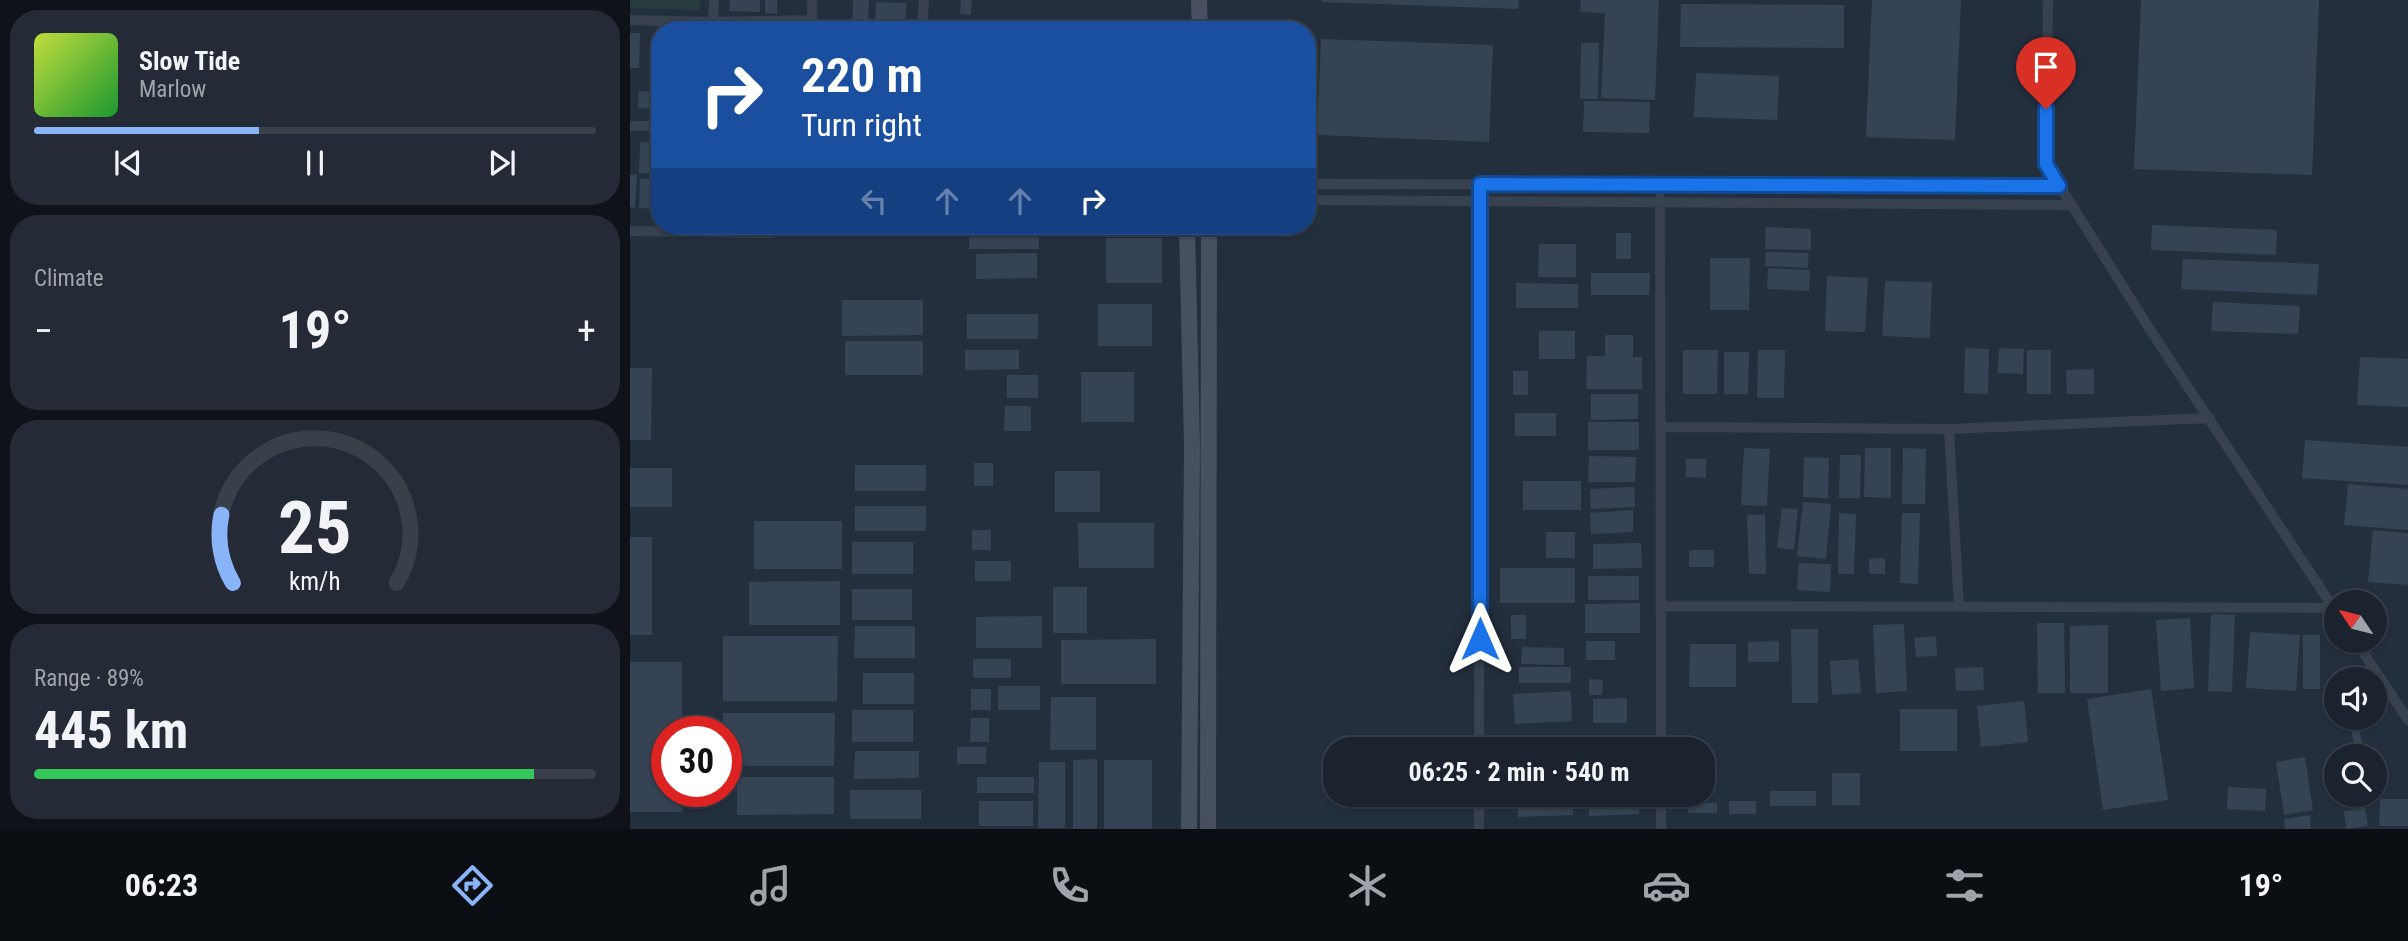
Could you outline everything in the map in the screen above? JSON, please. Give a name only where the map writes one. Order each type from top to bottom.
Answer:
[{"type":"street","points":[[713,21],[714,0]]},
{"type":"street","points":[[812,0],[812,21]]},
{"type":"street","points":[[922,21],[923,0]]},
{"type":"street","points":[[1198,21],[1199,0]]},
{"type":"street","points":[[2048,0],[2046,164],[2149,328],[2324,593]]},
{"type":"street","points":[[630,20],[672,21]]},
{"type":"street","points":[[630,126],[651,126]]},
{"type":"street","points":[[1316,184],[2059,186]]},
{"type":"street","points":[[1479,737],[1480,184]]},
{"type":"street","points":[[1660,184],[1661,737]]},
{"type":"street","points":[[1316,200],[2071,205]]},
{"type":"street","points":[[630,231],[651,231]]},
{"type":"street","points":[[1187,235],[1192,444],[1189,829]]},
{"type":"street","points":[[1208,829],[1209,235]]},
{"type":"street","points":[[1661,427],[1949,429],[2210,418]]},
{"type":"street","points":[[1949,429],[1959,607]]},
{"type":"street","points":[[1661,606],[2324,610]]},
{"type":"street","points":[[2364,653],[2408,720]]},
{"type":"street","points":[[1479,807],[1479,829]]},
{"type":"street","points":[[1661,807],[1661,829]]},
{"type":"green space","points":[[630,0],[701,0],[700,10],[630,8]]},
{"type":"building","points":[[730,0],[760,0],[760,12],[729,11]]},
{"type":"building","points":[[765,0],[777,0],[777,14],[765,13]]},
{"type":"building","points":[[853,0],[869,0],[868,21],[852,21]]},
{"type":"building","points":[[961,0],[972,0],[971,15],[960,14]]},
{"type":"building","points":[[1322,0],[1519,0],[1518,9]]},
{"type":"building","points":[[1581,0],[1659,0],[1655,100],[1601,98],[1605,13],[1580,12]]},
{"type":"building","points":[[1872,0],[1961,0],[1955,140],[1866,137]]},
{"type":"building","points":[[2141,0],[2319,0],[2312,175],[2134,169]]},
{"type":"building","points":[[876,2],[906,3],[905,21],[875,21]]},
{"type":"building","points":[[1681,4],[1844,5],[1844,48],[1680,47]]},
{"type":"building","points":[[630,33],[640,33],[639,68],[630,68]]},
{"type":"building","points":[[1321,39],[1493,45],[1489,142],[1317,135]]},
{"type":"building","points":[[1581,43],[1599,43],[1598,99],[1580,99]]},
{"type":"building","points":[[1696,73],[1779,76],[1777,120],[1694,117]]},
{"type":"building","points":[[639,91],[651,92],[651,109],[638,108]]},
{"type":"building","points":[[1584,101],[1650,102],[1649,133],[1583,132]]},
{"type":"building","points":[[640,142],[651,143],[651,173],[639,173]]},
{"type":"building","points":[[630,175],[637,175],[635,208],[630,207]]},
{"type":"building","points":[[640,179],[651,179],[651,209],[639,208]]},
{"type":"building","points":[[2152,225],[2277,230],[2276,255],[2151,250]]},
{"type":"building","points":[[1766,227],[1811,229],[1811,250],[1765,249]]},
{"type":"building","points":[[1616,233],[1631,233],[1631,259],[1616,259]]},
{"type":"building","points":[[969,235],[1039,235],[1039,249],[969,249]]},
{"type":"building","points":[[1106,238],[1162,238],[1162,283],[1106,283]]},
{"type":"building","points":[[1539,244],[1576,244],[1576,277],[1538,277]]},
{"type":"building","points":[[1766,252],[1809,253],[1808,268],[1765,266]]},
{"type":"building","points":[[1037,253],[1037,278],[976,279],[976,254]]},
{"type":"building","points":[[1710,258],[1750,258],[1749,310],[1710,310]]},
{"type":"building","points":[[2183,259],[2319,264],[2317,295],[2181,289]]},
{"type":"building","points":[[1768,268],[1810,270],[1809,291],[1767,289]]},
{"type":"building","points":[[1591,273],[1650,273],[1649,295],[1591,295]]},
{"type":"building","points":[[1827,276],[1868,278],[1865,332],[1825,331]]},
{"type":"building","points":[[1885,281],[1932,282],[1930,338],[1882,336]]},
{"type":"building","points":[[1516,283],[1578,284],[1578,308],[1516,308]]},
{"type":"building","points":[[842,300],[923,300],[923,335],[842,336]]},
{"type":"building","points":[[2213,302],[2300,306],[2298,334],[2211,331]]},
{"type":"building","points":[[1098,304],[1152,304],[1152,346],[1098,346]]},
{"type":"building","points":[[967,314],[1038,314],[1038,339],[967,339]]},
{"type":"building","points":[[1539,331],[1575,331],[1575,359],[1539,359]]},
{"type":"building","points":[[1605,335],[1633,335],[1633,357],[1642,357],[1642,389],[1586,389],[1587,356],[1605,356]]},
{"type":"building","points":[[845,341],[923,341],[923,375],[845,375]]},
{"type":"building","points":[[1965,348],[1989,349],[1988,394],[1964,393]]},
{"type":"building","points":[[1999,348],[2024,349],[2023,374],[1998,373]]},
{"type":"building","points":[[965,350],[1019,350],[1019,369],[965,370]]},
{"type":"building","points":[[1683,350],[1718,350],[1717,394],[1683,394]]},
{"type":"building","points":[[1758,350],[1785,350],[1784,398],[1757,398]]},
{"type":"building","points":[[2027,350],[2051,350],[2051,394],[2027,394]]},
{"type":"building","points":[[1724,352],[1749,352],[1748,394],[1724,394]]},
{"type":"building","points":[[2360,357],[2408,359],[2408,407],[2357,405]]},
{"type":"building","points":[[630,368],[652,368],[651,440],[630,440]]},
{"type":"building","points":[[2094,369],[2094,394],[2067,394],[2066,370]]},
{"type":"building","points":[[1513,371],[1528,371],[1528,395],[1513,395]]},
{"type":"building","points":[[1081,372],[1134,372],[1134,422],[1081,422]]},
{"type":"building","points":[[1007,375],[1038,375],[1038,398],[1007,398]]},
{"type":"building","points":[[1591,394],[1638,394],[1638,419],[1591,420]]},
{"type":"building","points":[[1005,406],[1031,406],[1031,431],[1004,431]]},
{"type":"building","points":[[1515,413],[1556,413],[1556,436],[1515,436]]},
{"type":"building","points":[[1588,422],[1639,422],[1639,450],[1588,450]]},
{"type":"building","points":[[2305,440],[2408,447],[2408,485],[2302,478]]},
{"type":"building","points":[[1744,448],[1770,449],[1767,506],[1741,505]]},
{"type":"building","points":[[1865,448],[1891,448],[1891,498],[1864,497]]},
{"type":"building","points":[[1903,448],[1926,449],[1925,504],[1902,504]]},
{"type":"building","points":[[1840,455],[1861,455],[1860,498],[1839,498]]},
{"type":"building","points":[[1589,456],[1636,457],[1635,482],[1588,482]]},
{"type":"building","points":[[1804,457],[1829,458],[1828,498],[1803,497]]},
{"type":"building","points":[[1686,459],[1706,459],[1706,478],[1686,477]]},
{"type":"building","points":[[974,463],[993,463],[993,486],[974,486]]},
{"type":"building","points":[[855,465],[926,465],[926,491],[855,491]]},
{"type":"building","points":[[630,468],[672,468],[672,507],[630,507]]},
{"type":"building","points":[[1055,471],[1100,471],[1100,512],[1055,512]]},
{"type":"building","points":[[1523,481],[1581,481],[1581,510],[1523,510]]},
{"type":"building","points":[[2348,484],[2408,489],[2408,530],[2344,525]]},
{"type":"building","points":[[1634,487],[1635,507],[1591,509],[1590,489]]},
{"type":"building","points":[[1803,502],[1831,504],[1826,559],[1797,556]]},
{"type":"building","points":[[855,506],[926,506],[926,531],[855,531]]},
{"type":"building","points":[[1782,508],[1798,509],[1794,550],[1777,548]]},
{"type":"building","points":[[1633,510],[1633,532],[1591,534],[1590,513]]},
{"type":"building","points":[[1839,513],[1856,514],[1854,574],[1838,574]]},
{"type":"building","points":[[1902,513],[1920,513],[1918,584],[1900,583]]},
{"type":"building","points":[[1765,514],[1766,574],[1749,574],[1747,515]]},
{"type":"building","points":[[754,521],[842,521],[842,569],[754,569]]},
{"type":"building","points":[[1078,523],[1154,523],[1154,568],[1079,568]]},
{"type":"building","points":[[972,530],[991,530],[991,550],[972,550]]},
{"type":"building","points":[[2373,530],[2408,533],[2408,585],[2368,582]]},
{"type":"building","points":[[1546,532],[1575,532],[1575,558],[1546,558]]},
{"type":"building","points":[[630,537],[652,537],[652,635],[630,635]]},
{"type":"building","points":[[852,542],[913,542],[913,574],[852,574]]},
{"type":"building","points":[[1641,543],[1642,568],[1593,569],[1593,544]]},
{"type":"building","points":[[1689,550],[1714,550],[1714,567],[1689,567]]},
{"type":"building","points":[[1885,558],[1885,574],[1869,574],[1869,559]]},
{"type":"building","points":[[975,561],[1011,561],[1011,581],[975,581]]},
{"type":"building","points":[[1799,563],[1831,564],[1830,592],[1797,590]]},
{"type":"building","points":[[1500,568],[1575,568],[1575,603],[1500,603]]},
{"type":"building","points":[[1588,576],[1639,576],[1639,600],[1588,600]]},
{"type":"building","points":[[840,581],[840,625],[749,625],[749,582]]},
{"type":"building","points":[[1053,587],[1087,587],[1087,633],[1053,633]]},
{"type":"building","points":[[852,589],[912,589],[912,620],[852,620]]},
{"type":"building","points":[[1640,603],[1640,633],[1585,633],[1585,604]]},
{"type":"building","points":[[2211,614],[2235,615],[2232,692],[2208,691]]},
{"type":"building","points":[[1511,615],[1526,615],[1526,639],[1511,639]]},
{"type":"building","points":[[1042,616],[1042,648],[976,648],[976,617]]},
{"type":"building","points":[[2190,618],[2194,688],[2161,691],[2156,620]]},
{"type":"building","points":[[2037,623],[2064,623],[2065,693],[2038,693]]},
{"type":"building","points":[[1904,624],[1907,691],[1876,693],[1873,625]]},
{"type":"building","points":[[2108,625],[2108,693],[2070,693],[2070,626]]},
{"type":"building","points":[[855,626],[915,626],[915,658],[854,658]]},
{"type":"building","points":[[1791,629],[1818,629],[1818,703],[1792,703]]},
{"type":"building","points":[[2250,632],[2300,635],[2296,691],[2246,688]]},
{"type":"building","points":[[2303,635],[2320,635],[2320,689],[2303,689]]},
{"type":"building","points":[[723,636],[838,636],[837,701],[723,701]]},
{"type":"building","points":[[1936,636],[1937,656],[1916,657],[1914,638]]},
{"type":"building","points":[[1156,639],[1156,684],[1061,684],[1061,640]]},
{"type":"building","points":[[1586,641],[1615,641],[1615,660],[1586,660]]},
{"type":"building","points":[[1779,641],[1779,662],[1748,662],[1748,642]]},
{"type":"building","points":[[1690,644],[1736,644],[1736,687],[1689,687]]},
{"type":"building","points":[[1522,647],[1564,648],[1564,665],[1521,664]]},
{"type":"building","points":[[973,659],[1011,659],[1011,678],[973,678]]},
{"type":"building","points":[[1858,659],[1861,693],[1832,695],[1830,661]]},
{"type":"building","points":[[630,662],[682,662],[682,716],[651,716],[651,807],[682,807],[682,812],[630,812]]},
{"type":"building","points":[[1519,667],[1571,667],[1571,683],[1519,683]]},
{"type":"building","points":[[1983,667],[1984,690],[1956,691],[1955,668]]},
{"type":"building","points":[[863,673],[914,673],[914,704],[863,704]]},
{"type":"building","points":[[1589,679],[1603,680],[1602,695],[1589,695]]},
{"type":"building","points":[[998,686],[1040,686],[1040,710],[998,710]]},
{"type":"building","points":[[971,689],[991,689],[991,710],[971,710]]},
{"type":"building","points":[[2151,689],[2168,800],[2103,810],[2087,699]]},
{"type":"building","points":[[1571,691],[1572,721],[1515,724],[1513,694]]},
{"type":"building","points":[[1051,697],[1096,697],[1096,750],[1050,750]]},
{"type":"building","points":[[1627,698],[1627,723],[1593,723],[1593,699]]},
{"type":"building","points":[[2024,701],[2028,742],[1981,747],[1977,706]]},
{"type":"building","points":[[1900,709],[1957,709],[1957,751],[1900,751]]},
{"type":"building","points":[[852,710],[913,710],[913,742],[852,742]]},
{"type":"building","points":[[723,713],[835,713],[834,766],[742,766],[742,716],[723,716]]},
{"type":"building","points":[[971,718],[989,718],[989,742],[970,742]]},
{"type":"building","points":[[2351,730],[2360,730],[2362,744],[2354,744]]},
{"type":"building","points":[[957,747],[986,747],[986,764],[957,764]]},
{"type":"building","points":[[855,751],[919,751],[919,778],[854,779]]},
{"type":"building","points":[[2305,757],[2313,810],[2284,815],[2276,762]]},
{"type":"building","points":[[1097,759],[1097,829],[1073,829],[1073,760]]},
{"type":"building","points":[[1104,760],[1152,760],[1152,829],[1104,829]]},
{"type":"building","points":[[1039,762],[1065,762],[1065,828],[1038,828]]},
{"type":"building","points":[[1832,773],[1860,773],[1860,805],[1832,805]]},
{"type":"building","points":[[742,777],[834,777],[834,814],[737,815],[737,807],[742,807]]},
{"type":"building","points":[[977,777],[1034,777],[1034,793],[977,793]]},
{"type":"building","points":[[2228,787],[2266,789],[2265,811],[2227,809]]},
{"type":"building","points":[[850,790],[921,790],[921,819],[850,819]]},
{"type":"building","points":[[1770,791],[1816,791],[1816,806],[1770,806]]},
{"type":"building","points":[[2387,799],[2408,799],[2408,826],[2379,826],[2380,807],[2387,807]]},
{"type":"building","points":[[979,801],[1033,801],[1033,826],[979,826]]},
{"type":"building","points":[[1729,801],[1756,801],[1756,814],[1729,814]]},
{"type":"building","points":[[1717,803],[1717,813],[1688,813],[1688,807],[1715,807]]},
{"type":"building","points":[[1518,807],[1573,807],[1573,815],[1518,817]]},
{"type":"building","points":[[1589,807],[1639,807],[1639,814],[1589,816]]},
{"type":"building","points":[[2365,808],[2368,826],[2346,829],[2344,811]]},
{"type":"building","points":[[2310,815],[2311,829],[2285,829],[2284,819]]},
{"type":"route","points":[[1480,639],[1480,184],[2059,186],[2046,164],[2046,109]]}]
